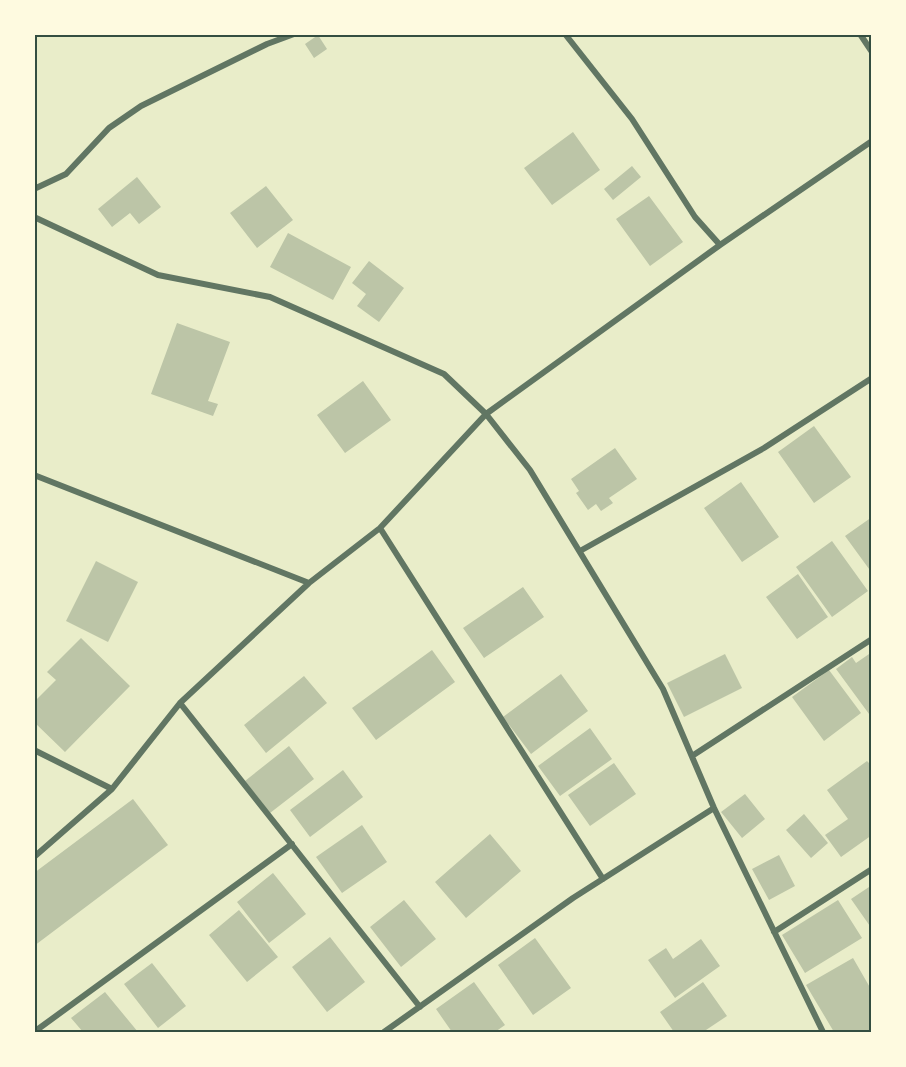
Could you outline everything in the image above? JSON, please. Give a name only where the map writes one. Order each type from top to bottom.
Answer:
[{"type":"street","points":[[34,189],[66,174],[109,128],[141,106],[267,44],[294,34]]},
{"type":"street","points":[[565,34],[632,119],[695,218],[720,245]]},
{"type":"street","points":[[860,34],[872,52]]},
{"type":"street","points":[[34,857],[112,789],[180,703],[309,583],[380,528],[486,414],[720,245],[872,141]]},
{"type":"street","points":[[34,216],[158,275],[270,297],[444,374],[486,414],[530,470],[663,689],[714,808],[823,1032]]},
{"type":"street","points":[[580,551],[764,448],[872,378]]},
{"type":"street","points":[[34,475],[309,583]]},
{"type":"street","points":[[380,528],[603,879]]},
{"type":"street","points":[[692,756],[872,639]]},
{"type":"street","points":[[180,703],[420,1007]]},
{"type":"street","points":[[34,750],[112,789]]},
{"type":"street","points":[[384,1032],[573,898],[714,808]]},
{"type":"street","points":[[34,1032],[292,844]]},
{"type":"street","points":[[774,932],[872,869]]},
{"type":"building","points":[[318,35],[327,49],[314,58],[305,44]]},
{"type":"building","points":[[573,132],[600,170],[552,205],[524,168]]},
{"type":"building","points":[[632,166],[641,177],[613,200],[604,189]]},
{"type":"building","points":[[137,177],[161,207],[139,224],[130,213],[112,227],[98,209]]},
{"type":"building","points":[[266,186],[293,220],[257,248],[230,213]]},
{"type":"building","points":[[649,196],[683,242],[650,266],[616,219]]},
{"type":"building","points":[[288,233],[351,267],[333,300],[270,267]]},
{"type":"building","points":[[369,261],[404,288],[379,322],[357,306],[366,294],[352,283]]},
{"type":"building","points":[[177,323],[230,342],[208,401],[218,404],[213,416],[151,394]]},
{"type":"building","points":[[363,381],[391,420],[345,453],[317,415]]},
{"type":"building","points":[[814,426],[851,477],[814,503],[778,452]]},
{"type":"building","points":[[615,448],[637,479],[609,498],[613,503],[601,511],[596,504],[588,510],[576,493],[579,491],[571,479]]},
{"type":"building","points":[[741,482],[779,537],[742,562],[704,508]]},
{"type":"building","points":[[872,517],[872,573],[845,536]]},
{"type":"building","points":[[832,541],[868,591],[832,617],[796,567]]},
{"type":"building","points":[[96,561],[138,582],[108,642],[66,621]]},
{"type":"building","points":[[798,574],[828,617],[797,639],[766,597]]},
{"type":"building","points":[[523,587],[544,617],[484,658],[463,628]]},
{"type":"building","points":[[81,638],[130,686],[65,752],[34,722],[34,702],[56,680],[47,672]]},
{"type":"building","points":[[432,650],[455,682],[376,740],[352,708]]},
{"type":"building","points":[[872,652],[872,718],[836,669],[852,657],[856,663]]},
{"type":"building","points":[[725,654],[742,688],[684,717],[667,683]]},
{"type":"building","points":[[829,670],[861,713],[824,741],[792,697]]},
{"type":"building","points":[[561,674],[588,711],[531,754],[503,717]]},
{"type":"building","points":[[304,676],[327,703],[266,753],[244,725]]},
{"type":"building","points":[[590,728],[612,759],[560,796],[538,766]]},
{"type":"building","points":[[289,746],[314,779],[270,813],[245,781]]},
{"type":"building","points":[[867,761],[872,766],[872,835],[841,857],[825,835],[848,819],[827,790]]},
{"type":"building","points":[[614,763],[636,794],[590,826],[568,795]]},
{"type":"building","points":[[343,770],[363,797],[310,837],[290,810]]},
{"type":"building","points":[[745,794],[765,819],[742,838],[721,812]]},
{"type":"building","points":[[133,799],[168,845],[34,946],[34,873]]},
{"type":"building","points":[[804,814],[828,843],[811,858],[786,830]]},
{"type":"building","points":[[362,825],[387,862],[342,893],[316,857]]},
{"type":"building","points":[[490,834],[521,871],[466,918],[435,882]]},
{"type":"building","points":[[779,855],[795,886],[769,900],[752,869]]},
{"type":"building","points":[[273,873],[306,914],[269,943],[237,902]]},
{"type":"building","points":[[872,885],[872,929],[851,899]]},
{"type":"building","points":[[404,900],[436,939],[401,967],[370,927]]},
{"type":"building","points":[[838,900],[862,938],[805,973],[782,935]]},
{"type":"building","points":[[239,910],[278,957],[247,982],[209,935]]},
{"type":"building","points":[[330,937],[365,982],[327,1012],[292,967]]},
{"type":"building","points":[[535,938],[571,988],[533,1015],[498,965]]},
{"type":"building","points":[[701,939],[720,966],[675,998],[648,960],[666,948],[673,959]]},
{"type":"building","points":[[853,958],[872,991],[872,1032],[834,1032],[806,985]]},
{"type":"building","points":[[152,963],[186,1006],[158,1028],[124,984]]},
{"type":"building","points":[[474,982],[505,1025],[495,1032],[452,1032],[436,1009]]},
{"type":"building","points":[[703,982],[727,1016],[703,1032],[674,1032],[660,1012]]},
{"type":"building","points":[[105,992],[138,1032],[83,1032],[71,1018]]}]
